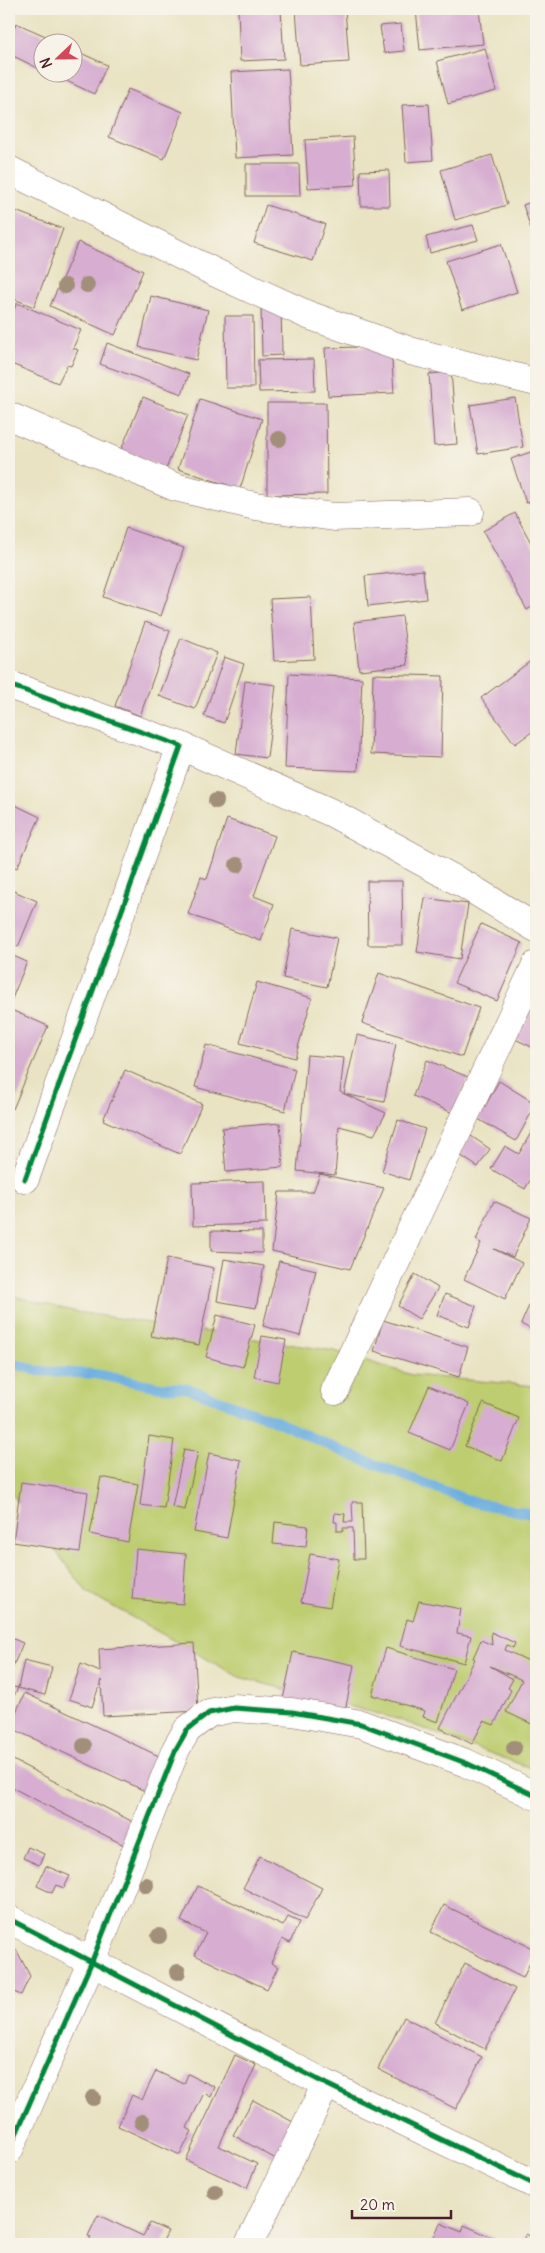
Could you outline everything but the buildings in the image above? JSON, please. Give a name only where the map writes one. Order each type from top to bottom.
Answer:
[{"type":"street","points":[[9,170],[216,273],[308,315],[410,351],[536,382]]},
{"type":"street","points":[[9,416],[175,488],[255,506],[334,517],[470,512]]},
{"type":"street","points":[[9,685],[181,746],[332,813],[467,886],[536,928]]},
{"type":"street","points":[[25,1179],[181,746]]},
{"type":"street","points":[[335,1391],[536,965]]},
{"type":"street","points":[[9,2150],[92,1960],[176,1750],[187,1730],[209,1713],[234,1708],[292,1712],[361,1724],[466,1763],[536,1796]]},
{"type":"street","points":[[9,1919],[92,1960],[326,2084],[536,2185]]},
{"type":"street","points":[[249,2244],[326,2084]]},
{"type":"green space","points":[[9,1295],[77,1312],[335,1351],[412,1375],[536,1386],[536,1770],[397,1719],[239,1677],[87,1592],[9,1490]]},
{"type":"waterway","points":[[9,1362],[38,1371],[95,1374],[160,1387],[187,1388],[276,1421],[348,1454],[473,1502],[536,1515]]},
{"type":"cycle path","points":[[9,685],[181,746],[25,1179]]},
{"type":"cycle path","points":[[9,2150],[92,1961],[176,1749],[187,1730],[209,1713],[234,1708],[292,1712],[361,1724],[466,1763],[536,1796]]},
{"type":"cycle path","points":[[9,1919],[326,2084],[536,2185]]}]
